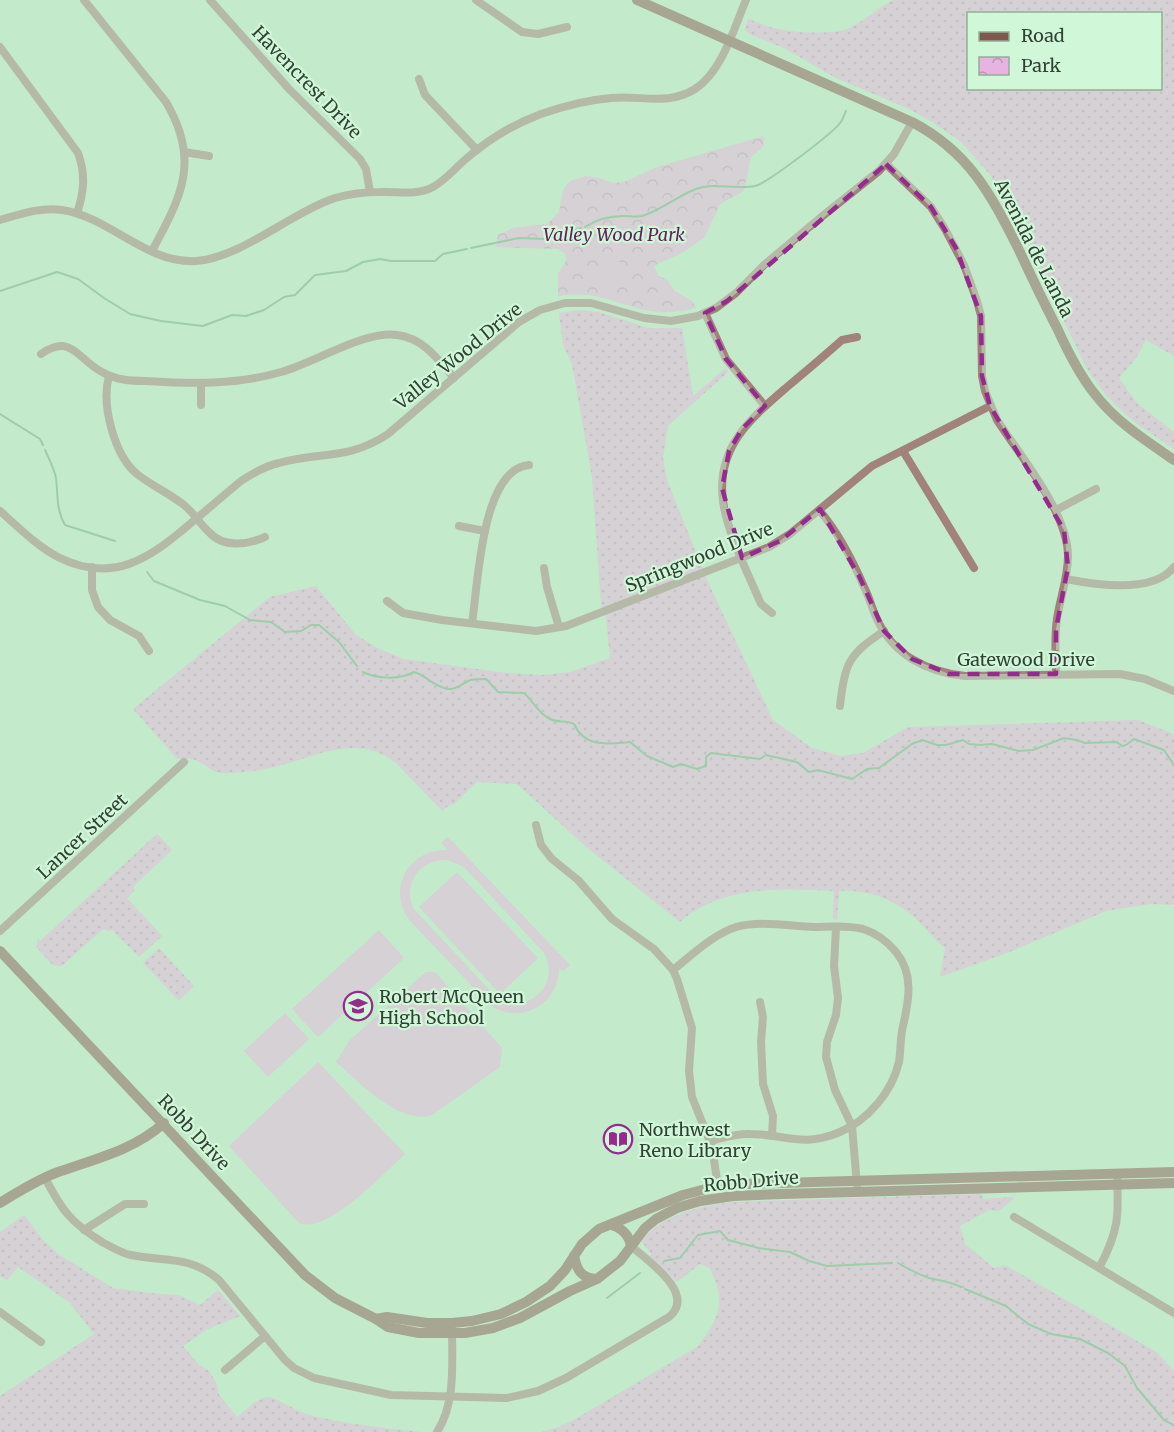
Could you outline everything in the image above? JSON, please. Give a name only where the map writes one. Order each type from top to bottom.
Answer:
[{"type":"street","points":[[84,0],[166,102],[178,126],[185,167],[180,194],[152,251]]},
{"type":"street","name":"Havencrest Drive","points":[[210,0],[289,89],[360,159],[366,169],[370,192]]},
{"type":"street","points":[[476,0],[522,32],[538,34],[567,27]]},
{"type":"street","name":"Avenida de Landa","points":[[637,0],[912,122],[953,151],[975,172],[996,204],[1071,357],[1094,393],[1120,422],[1174,460]]},
{"type":"street","points":[[0,220],[38,210],[63,210],[77,213],[152,251],[180,260],[217,258],[322,203],[337,198],[370,192],[405,193],[424,190],[441,182],[477,150],[516,125],[535,116],[571,105],[617,97],[670,99],[688,93],[712,74],[746,0]]},
{"type":"street","points":[[0,47],[78,153],[84,183],[77,213]]},
{"type":"street","points":[[419,79],[425,95],[477,150]]},
{"type":"street","name":"Valley Wood Drive","points":[[0,511],[45,549],[69,562],[92,567],[118,567],[144,559],[166,545],[241,481],[265,467],[293,459],[351,452],[377,441],[529,315],[565,303],[591,303],[658,320],[684,320],[705,313],[727,301],[764,265],[886,164],[912,122]]},
{"type":"street","points":[[184,152],[209,156]]},
{"type":"street","points":[[886,164],[931,207],[956,248],[981,316],[982,376],[990,406],[1056,510],[1067,542],[1066,579],[1056,629],[1056,675]]},
{"type":"street","points":[[705,313],[726,359],[765,406]]},
{"type":"street","points":[[40,354],[54,345],[68,347],[110,376],[129,381],[201,384],[239,381],[282,372],[367,339],[386,334],[405,336],[422,344],[453,378]]},
{"type":"street","points":[[772,613],[760,604],[726,514],[723,501],[723,475],[729,451],[751,419],[765,406],[842,340],[857,337]]},
{"type":"street","points":[[110,376],[106,391],[107,411],[124,459],[138,475],[186,507],[210,534],[223,541],[249,544],[265,537]]},
{"type":"street","points":[[201,384],[201,405]]},
{"type":"street","name":"Springwood Drive","points":[[387,601],[394,608],[412,616],[536,632],[559,627],[742,558],[780,541],[872,466],[990,406]]},
{"type":"street","points":[[903,451],[974,568]]},
{"type":"street","points":[[472,624],[485,531],[494,498],[503,481],[513,470],[529,465]]},
{"type":"street","points":[[1056,510],[1096,489]]},
{"type":"street","name":"Gatewood Drive","points":[[819,510],[833,527],[849,556],[884,631],[900,651],[912,659],[936,671],[965,676],[1132,675],[1174,691]]},
{"type":"street","points":[[459,526],[485,531]]},
{"type":"street","points":[[92,567],[92,590],[98,606],[110,620],[139,636],[149,651]]},
{"type":"street","points":[[1066,579],[1104,586],[1135,584],[1168,575],[1174,567]]},
{"type":"street","points":[[544,568],[559,627]]},
{"type":"street","points":[[840,706],[844,678],[851,659],[865,644],[884,631]]},
{"type":"street","name":"Lancer Street","points":[[0,931],[184,762]]},
{"type":"street","points":[[536,825],[541,846],[552,859],[578,880],[612,919],[654,949],[673,970],[692,1028],[689,1071],[692,1097],[710,1141],[717,1186]]},
{"type":"street","points":[[673,970],[717,935],[737,927],[765,924],[863,929],[884,940],[900,957],[907,975],[908,1006],[902,1028],[896,1073],[884,1096],[852,1126],[838,1133],[813,1139],[792,1140],[747,1133],[710,1141]]},
{"type":"street","points":[[836,927],[834,966],[838,998],[836,1015],[827,1042],[826,1057],[835,1090],[852,1126],[857,1187]]},
{"type":"street","name":"Robb Drive","points":[[0,951],[305,1275],[334,1298],[376,1319],[387,1317],[452,1329],[480,1331],[513,1321],[597,1279],[620,1261],[645,1228],[677,1208],[700,1201],[733,1196],[857,1187]]},
{"type":"street","points":[[760,1002],[763,1017],[761,1042],[763,1084],[773,1116],[772,1136]]},
{"type":"street","points":[[0,1203],[45,1178],[123,1149],[147,1136],[164,1123]]},
{"type":"street","name":"Robb Drive","points":[[1118,1180],[1174,1172]]},
{"type":"street","points":[[45,1178],[60,1207],[84,1230],[123,1253],[181,1261],[201,1267],[219,1280],[294,1368],[314,1378],[391,1395],[507,1398],[538,1391],[566,1378],[669,1317],[677,1306],[675,1290],[667,1279],[631,1246],[624,1232],[611,1225]]},
{"type":"street","points":[[1100,1268],[1111,1246],[1117,1225],[1118,1180]]},
{"type":"street","name":"Robb Drive","points":[[452,1329],[489,1318],[539,1294],[560,1276],[589,1237],[599,1229],[673,1198],[717,1186],[857,1187],[1118,1180],[1174,1183]]},
{"type":"street","points":[[84,1230],[125,1204],[144,1204]]},
{"type":"street","points":[[1014,1217],[1173,1310]]},
{"type":"street","points":[[574,1256],[581,1273],[585,1277],[597,1279]]},
{"type":"street","points":[[0,1312],[41,1342]]},
{"type":"street","points":[[437,1432],[446,1416],[450,1398],[452,1329]]},
{"type":"street","points":[[225,1370],[265,1336]]},
{"type":"highlighted area","points":[[886,164],[931,207],[956,248],[981,316],[982,376],[990,406],[1064,530],[1068,567],[1056,629],[1056,674],[949,674],[912,659],[884,631],[859,576],[820,509],[780,541],[742,558],[722,488],[729,451],[742,429],[765,406],[726,359],[705,313],[727,301]]},
{"type":"green space","points":[[893,0],[1174,0],[1174,356],[1146,340],[1136,358],[1119,378],[1138,404],[1174,432],[1174,449],[1137,424],[1120,409],[1105,394],[1087,369],[1000,188],[960,141],[909,109],[836,78],[784,48],[749,34],[745,30],[748,18],[781,30],[808,33],[834,32],[855,25]]},
{"type":"green space","name":"Valley Wood Park","points":[[764,136],[764,146],[751,157],[744,191],[720,204],[704,238],[682,253],[654,267],[658,275],[668,281],[675,291],[692,301],[696,308],[677,312],[659,312],[598,296],[573,294],[558,296],[558,274],[567,259],[564,253],[558,249],[496,247],[498,235],[513,228],[547,224],[559,212],[563,190],[570,181],[586,176],[613,183],[624,182],[657,167]]},
{"type":"green space","points":[[609,258],[620,262],[623,277],[615,284],[599,281],[597,270]]},
{"type":"green space","points":[[579,310],[599,312],[649,328],[682,328],[693,396],[726,368],[728,372],[668,426],[663,458],[667,480],[707,580],[773,720],[812,748],[841,756],[863,753],[908,727],[1138,720],[1174,734],[1174,905],[1150,904],[1106,911],[1012,951],[940,977],[945,948],[898,905],[869,894],[839,891],[837,920],[833,919],[834,891],[773,890],[733,895],[715,901],[680,922],[584,845],[517,784],[477,782],[453,805],[451,804],[442,811],[396,763],[382,754],[367,749],[336,750],[290,763],[236,773],[219,773],[195,760],[177,759],[133,709],[270,597],[316,586],[356,635],[379,649],[404,659],[507,673],[542,675],[570,672],[610,658],[606,619],[601,604],[592,477],[572,364],[563,345],[559,313]]},
{"type":"green space","points":[[157,834],[172,850],[133,887],[135,890],[127,898],[162,936],[139,957],[112,930],[103,929],[62,966],[53,965],[36,947],[38,939],[40,941]]},
{"type":"green space","points":[[448,837],[570,965],[563,971],[559,968],[553,992],[537,1008],[515,1013],[491,1006],[410,921],[403,909],[400,897],[405,873],[412,863],[422,856],[434,851],[448,850],[441,843]],"holes":[[[447,860],[464,867],[545,954],[549,966],[545,987],[530,1000],[509,1003],[498,999],[413,908],[410,890],[416,874],[422,868],[437,861]]]},
{"type":"green space","points":[[457,872],[538,958],[500,994],[419,907]]},
{"type":"green space","points":[[379,930],[404,958],[318,1037],[292,1009]]},
{"type":"green space","points":[[159,948],[194,986],[179,1001],[143,963]]},
{"type":"green space","points":[[426,972],[435,972],[502,1048],[500,1067],[432,1115],[420,1117],[407,1114],[381,1100],[336,1062],[350,1040]]},
{"type":"green space","points":[[285,1013],[309,1039],[268,1077],[244,1051]]},
{"type":"green space","points":[[318,1062],[405,1154],[355,1200],[324,1220],[311,1224],[299,1223],[229,1146]]},
{"type":"green space","points":[[982,1194],[983,1199],[1013,1197],[1013,1199],[999,1211],[989,1210],[960,1226],[965,1244],[994,1268],[1005,1265],[1158,1353],[1174,1371],[1174,1432],[542,1432],[577,1418],[697,1347],[710,1330],[718,1309],[719,1295],[710,1268],[700,1264],[677,1282],[650,1256],[651,1254],[642,1242],[648,1233],[669,1219],[695,1209],[732,1202]]},
{"type":"green space","points":[[24,1215],[44,1241],[58,1254],[113,1288],[178,1295],[200,1305],[218,1290],[240,1316],[206,1330],[183,1346],[199,1365],[209,1371],[217,1384],[219,1395],[237,1417],[256,1402],[268,1397],[320,1417],[422,1432],[0,1432],[0,1396],[94,1334],[69,1302],[18,1267],[7,1280],[0,1276],[0,1232]]},
{"type":"waterway","points":[[585,227],[608,217],[642,216],[703,187],[747,187],[762,183],[825,137],[841,122],[846,111]]},
{"type":"waterway","points":[[471,248],[519,238],[545,239],[581,228]]},
{"type":"waterway","points":[[0,291],[57,272],[78,279],[130,314],[161,321],[203,326],[232,315],[246,316],[264,310],[284,297],[295,295],[315,275],[346,271],[363,262],[380,259],[435,261],[443,254],[467,249]]},
{"type":"waterway","points":[[0,414],[40,439],[43,445]]},
{"type":"waterway","points":[[45,450],[55,474],[59,508],[65,525],[115,541]]},
{"type":"waterway","points":[[147,572],[154,581],[200,600],[225,606],[250,620],[271,622],[285,632],[301,631],[311,625],[319,625],[339,642],[357,666]]},
{"type":"waterway","points":[[363,672],[388,678],[414,672],[449,689],[471,680],[486,679],[498,692],[524,693],[546,717],[574,724],[579,732],[590,741],[605,744],[630,742],[647,756],[673,767],[681,764],[697,769],[706,766],[706,757],[711,753],[760,759],[766,755],[797,762],[809,772],[818,770],[852,779],[867,769],[879,768],[912,744],[922,740],[937,745],[963,740],[969,744],[992,744],[1019,751],[1033,750],[1064,738],[1085,743],[1117,742],[1122,746],[1134,739],[1164,750],[1174,765]]},
{"type":"waterway","points":[[664,1261],[680,1258],[698,1235],[720,1231],[728,1240],[759,1248],[790,1252],[827,1266],[892,1263]]},
{"type":"waterway","points":[[898,1263],[929,1278],[961,1287]]},
{"type":"waterway","points":[[607,1298],[640,1273]]},
{"type":"waterway","points":[[965,1289],[1006,1306],[1028,1324],[1051,1334],[1080,1339],[1108,1353],[1125,1366],[1137,1388],[1164,1420],[1174,1425]]},
{"type":"place","name":"Robert McQueen High School","points":[[358,1006]]},
{"type":"place","name":"Northwest Reno Library","points":[[618,1139]]}]
